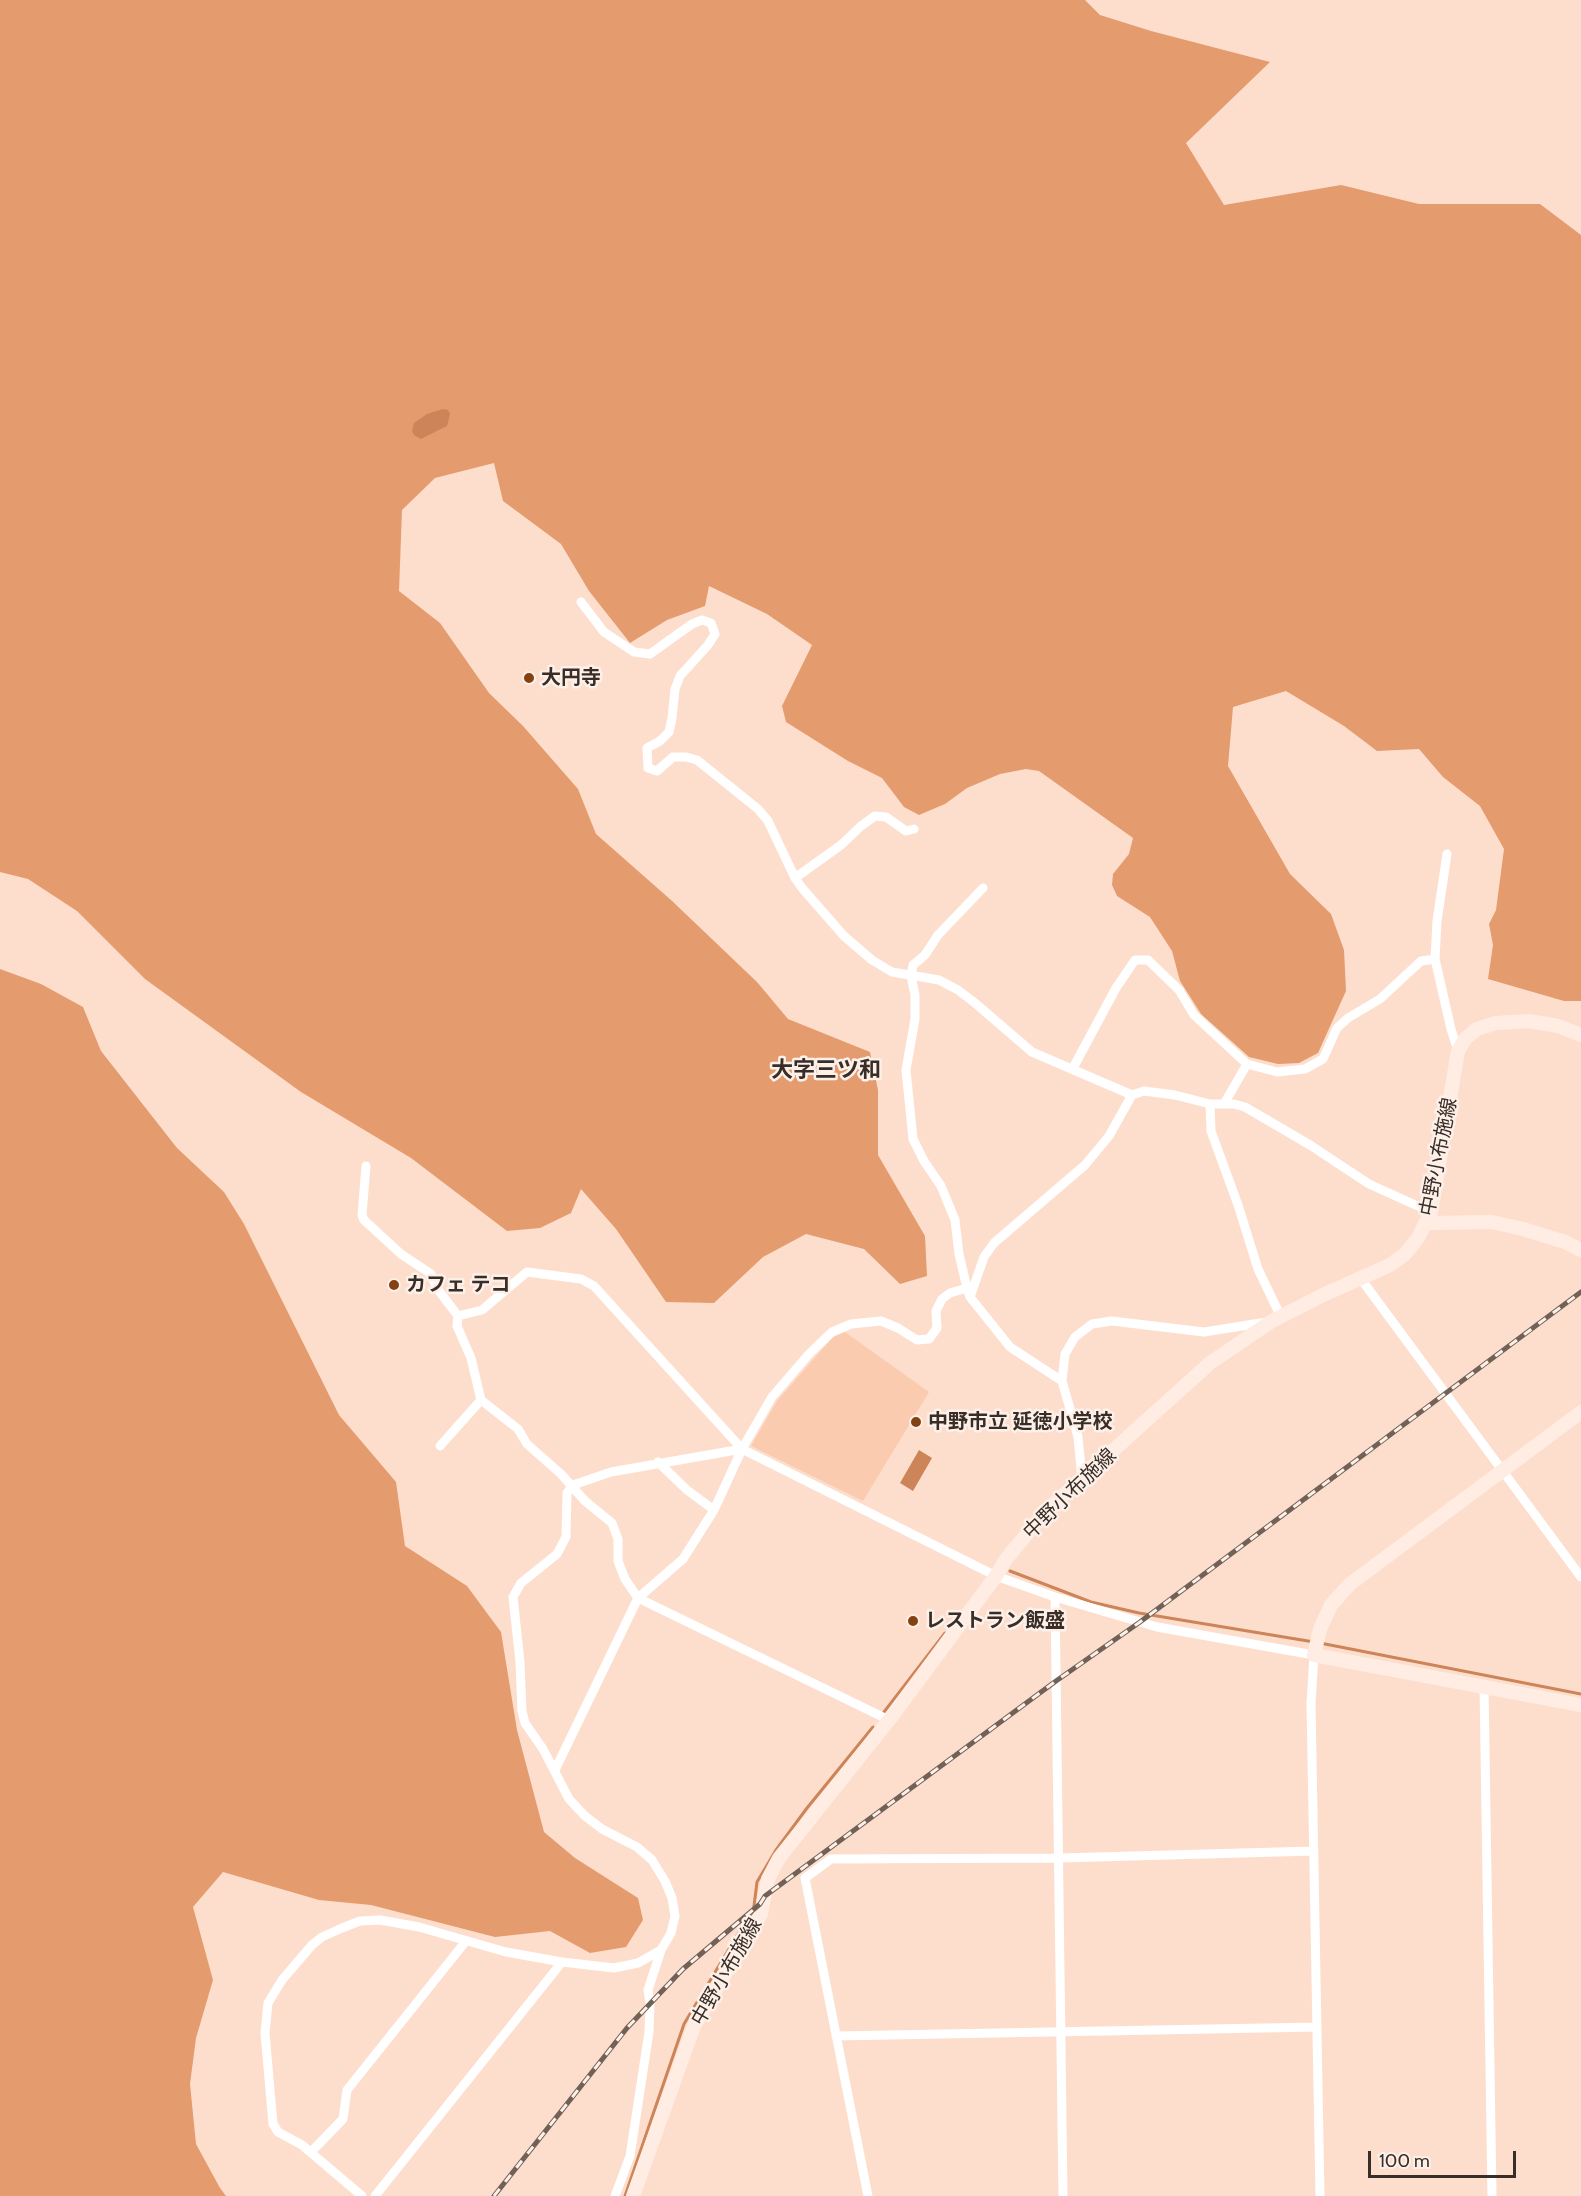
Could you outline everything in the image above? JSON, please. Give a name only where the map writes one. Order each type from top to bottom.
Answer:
[{"type":"main road","points":[[1458,1051],[1465,1039],[1477,1029],[1496,1023],[1529,1021],[1558,1026],[1581,1035]]},
{"type":"main road","name":"中野小布施線","points":[[633,2196],[694,2026],[761,1914],[768,1879],[779,1857],[889,1720],[996,1576],[1006,1559],[1046,1511],[1210,1363],[1277,1319],[1323,1295],[1390,1265],[1405,1254],[1429,1217],[1458,1051]]},
{"type":"main road","points":[[1429,1217],[1492,1222],[1565,1242],[1581,1250]]},
{"type":"main road","points":[[1581,1412],[1350,1584],[1331,1605],[1320,1629],[1314,1655],[1581,1705]]},
{"type":"street","points":[[581,602],[604,632],[633,652],[651,654],[692,624],[702,621],[711,623],[715,634],[680,676],[675,689],[669,732],[660,741],[647,748],[648,768],[657,771],[673,757],[697,760],[763,815],[795,878],[844,936],[872,960],[892,972],[939,980],[958,990],[1032,1052],[1132,1095],[1144,1092],[1175,1095],[1210,1104],[1245,1107],[1310,1145],[1369,1184],[1429,1217]]},
{"type":"street","points":[[795,878],[841,845],[875,816],[886,817],[906,831],[914,829]]},
{"type":"street","points":[[1447,854],[1437,921],[1435,959],[1458,1051]]},
{"type":"street","points":[[983,888],[938,935],[925,955],[913,965],[911,976],[915,994],[915,1018],[906,1070],[913,1139],[924,1161],[941,1185],[955,1220],[968,1292],[1010,1347],[1062,1381]]},
{"type":"street","points":[[1073,1068],[1116,988],[1135,960],[1148,960],[1179,990],[1194,1015],[1247,1064],[1278,1072],[1305,1069],[1323,1059],[1337,1029],[1348,1018],[1380,999],[1420,961],[1435,959]]},
{"type":"street","points":[[1224,1104],[1247,1064]]},
{"type":"street","points":[[968,1292],[984,1257],[994,1243],[1085,1165],[1109,1136],[1132,1095]]},
{"type":"street","points":[[1082,1479],[1078,1437],[1062,1381],[1065,1354],[1075,1337],[1092,1324],[1112,1321],[1204,1332],[1277,1319],[1258,1269],[1238,1204],[1210,1131],[1210,1104]]},
{"type":"street","points":[[366,1166],[362,1215],[364,1220],[401,1254],[431,1274],[436,1287],[458,1316],[457,1326],[471,1358],[481,1400],[518,1429],[527,1444],[573,1485],[585,1501],[612,1523],[618,1539],[618,1560],[625,1579],[638,1598],[889,1720]]},
{"type":"street","points":[[458,1316],[482,1310],[527,1272],[581,1279],[594,1286],[742,1449],[996,1576],[1055,1597],[1157,1627],[1314,1655],[1311,1704],[1320,2196]]},
{"type":"street","points":[[1361,1279],[1581,1577]]},
{"type":"street","points":[[555,1770],[638,1598],[683,1559],[714,1510],[742,1449],[772,1397],[809,1354],[832,1332],[851,1324],[881,1321],[898,1328],[916,1340],[929,1339],[937,1328],[936,1311],[942,1299],[950,1293],[968,1292]]},
{"type":"street","points":[[440,1446],[481,1400]]},
{"type":"street","points":[[615,2196],[630,2156],[649,2032],[648,1990],[661,1950],[671,1933],[675,1916],[672,1898],[652,1860],[637,1847],[602,1829],[585,1816],[569,1799],[543,1749],[525,1723],[522,1712],[520,1662],[513,1597],[521,1583],[557,1554],[566,1537],[567,1493],[573,1485],[611,1472],[742,1449]]},
{"type":"street","points":[[658,1462],[687,1490],[714,1510]]},
{"type":"street","points":[[1055,1597],[1063,2196]]},
{"type":"street","points":[[1484,1686],[1492,2196]]},
{"type":"street","points":[[868,2196],[804,1878],[831,1859],[1060,1858],[1314,1851]]},
{"type":"street","points":[[362,2196],[310,2152],[278,2132],[273,2124],[265,2033],[268,2003],[294,1965],[322,1937],[360,1921],[380,1920],[419,1927],[506,1952],[614,1968],[638,1963],[661,1950]]},
{"type":"street","points":[[310,2152],[343,2119],[347,2090],[466,1941]]},
{"type":"street","points":[[375,2196],[562,1962]]},
{"type":"street","points":[[836,2036],[1317,2027]]},
{"type":"shaded area","points":[[0,0],[1085,0],[1100,15],[1151,31],[1270,62],[1186,143],[1224,205],[1341,185],[1419,204],[1540,204],[1581,235],[1581,1001],[1564,1001],[1488,979],[1493,945],[1489,924],[1496,910],[1504,849],[1480,806],[1443,777],[1419,749],[1377,751],[1344,726],[1286,691],[1233,707],[1228,766],[1290,874],[1331,914],[1344,950],[1346,991],[1318,1053],[1299,1063],[1278,1064],[1249,1057],[1201,1014],[1180,981],[1172,951],[1150,917],[1117,896],[1112,885],[1113,874],[1129,854],[1133,838],[1039,771],[1026,769],[1000,774],[967,788],[945,804],[919,815],[904,807],[882,778],[848,761],[786,722],[782,706],[812,645],[767,614],[709,586],[705,606],[667,620],[630,643],[589,591],[561,544],[503,501],[494,463],[435,478],[402,510],[399,591],[440,623],[489,693],[523,726],[578,789],[596,834],[671,900],[757,982],[788,1019],[870,1052],[878,1090],[878,1155],[925,1236],[927,1276],[900,1284],[864,1249],[806,1234],[763,1257],[714,1303],[666,1302],[616,1229],[581,1189],[571,1213],[540,1228],[507,1231],[411,1158],[301,1092],[145,979],[77,911],[28,879],[0,872]]},
{"type":"shaded area","points":[[443,409],[448,410],[450,414],[447,426],[421,439],[414,435],[412,431],[414,423],[427,414]]},
{"type":"shaded area","points":[[0,969],[41,984],[83,1007],[101,1051],[177,1148],[224,1192],[244,1224],[339,1415],[396,1482],[405,1546],[467,1586],[501,1632],[517,1730],[544,1832],[575,1858],[638,1898],[643,1920],[626,1947],[590,1953],[550,1931],[495,1937],[371,1905],[319,1900],[223,1872],[193,1907],[213,1980],[196,2038],[190,2084],[196,2144],[226,2196],[0,2196]]},
{"type":"shaded area","points":[[845,1332],[929,1392],[863,1501],[751,1446],[777,1401],[833,1337]]},
{"type":"shaded area","points":[[919,1450],[932,1458],[913,1491],[900,1483]]},
{"type":"waterway","points":[[1010,1571],[1091,1602],[1139,1613],[1314,1642]]},
{"type":"waterway","points":[[884,1712],[945,1633]]},
{"type":"waterway","points":[[1320,1643],[1581,1694]]},
{"type":"waterway","points":[[625,2196],[684,2024],[744,1924],[753,1914],[757,1882],[776,1850],[807,1808],[873,1727]]},
{"type":"railway","points":[[494,2196],[627,2028],[683,1969],[760,1904],[765,1896],[1056,1681],[1140,1622],[1581,1292]]},
{"type":"place","name":"大円寺","points":[[529,678]]},
{"type":"place","name":"カフェ テコ","points":[[394,1285]]},
{"type":"place","name":"中野市立 延徳小学校","points":[[916,1422]]},
{"type":"place","name":"レストラン飯盛","points":[[913,1621]]},
{"type":"district","name":"大字三ツ和","points":[[826,1071]]}]
